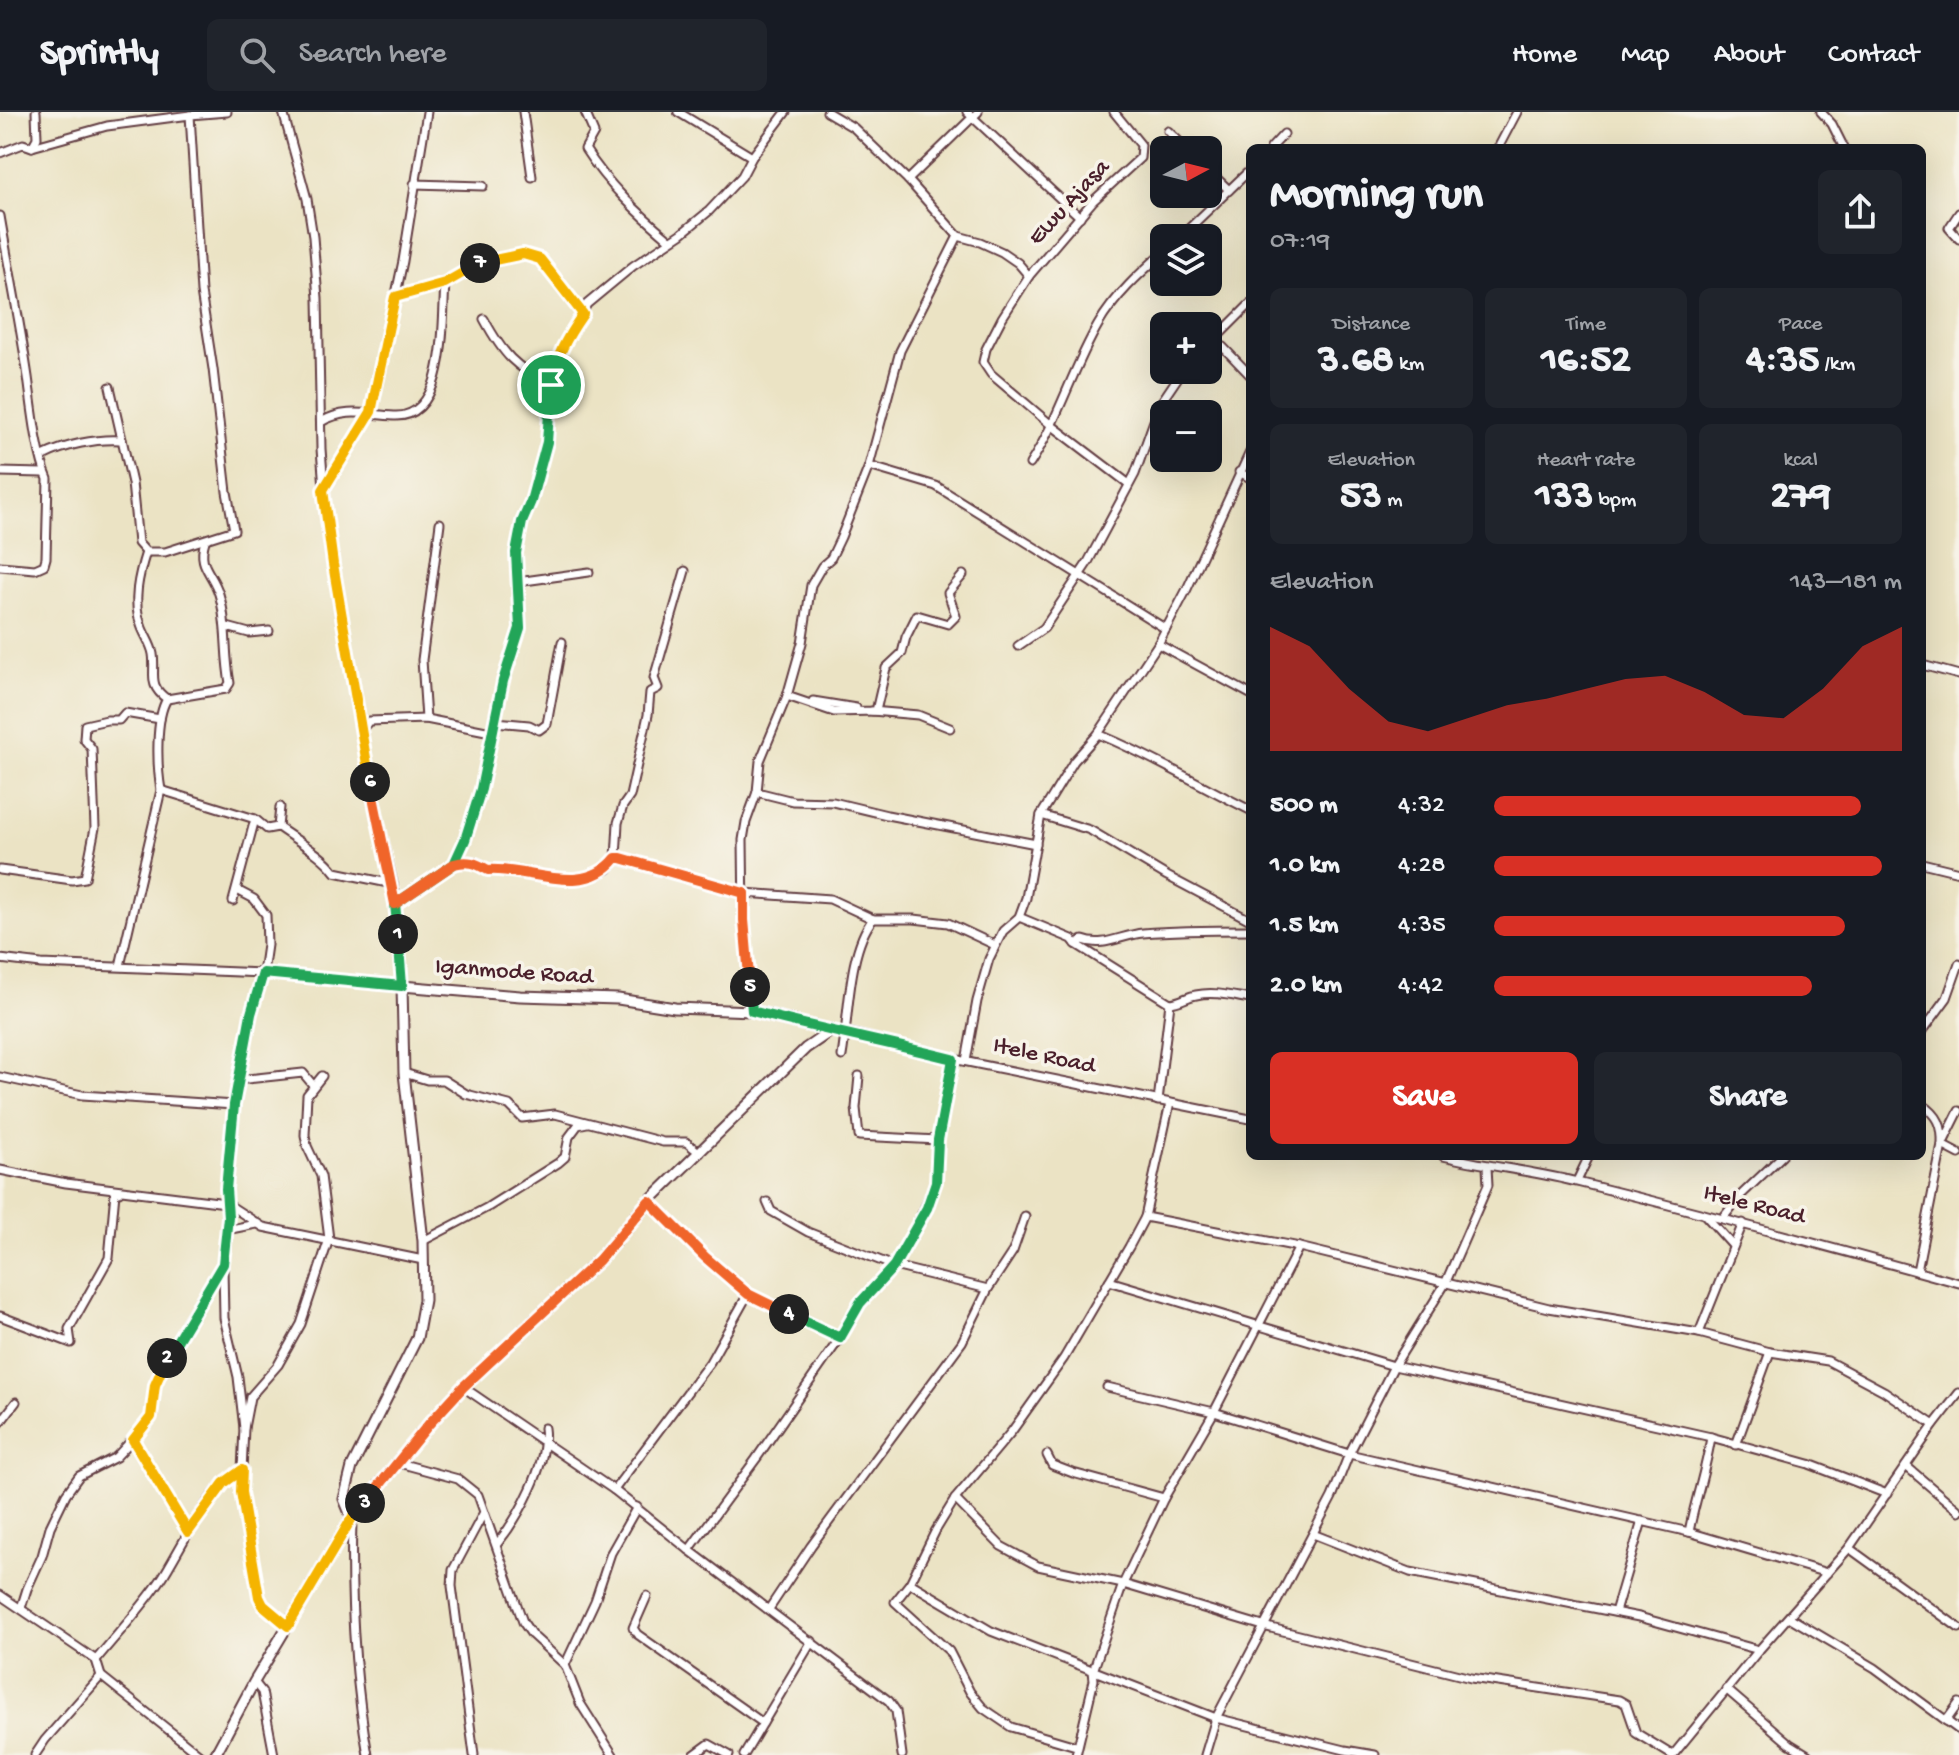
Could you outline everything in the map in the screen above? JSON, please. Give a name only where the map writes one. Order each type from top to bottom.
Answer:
[{"type":"street","points":[[32,147],[37,138],[36,112]]},
{"type":"street","points":[[0,153],[23,144],[32,147],[107,126],[227,112]]},
{"type":"street","points":[[283,112],[307,199],[313,237],[323,490],[375,811],[393,884],[402,986],[404,1073],[423,1241],[421,1326],[352,1467],[344,1499],[352,1518],[350,1603],[368,1755]]},
{"type":"street","points":[[323,490],[371,412],[395,297],[427,112]]},
{"type":"street","points":[[523,112],[532,177]]},
{"type":"street","points":[[585,112],[594,133],[585,149],[601,174],[635,210],[670,240]]},
{"type":"street","points":[[678,112],[752,157]]},
{"type":"street","points":[[454,864],[481,789],[503,681],[520,628],[517,582],[519,534],[547,442],[551,385],[560,350],[587,304],[709,211],[734,186],[786,112]]},
{"type":"street","points":[[827,112],[854,128],[908,180],[958,236],[1002,252],[1018,263],[1029,276]]},
{"type":"street","points":[[1500,144],[1517,112]]},
{"type":"street","points":[[1821,112],[1832,124],[1842,144]]},
{"type":"street","points":[[908,180],[973,114],[1080,217]]},
{"type":"street","name":"Ewu Ajasa","points":[[1050,424],[991,374],[983,362],[1002,318],[1029,276],[1093,201],[1140,158],[1141,145],[1120,114]]},
{"type":"street","points":[[110,387],[132,483],[138,543],[146,552],[165,552],[234,530],[201,292],[190,115]]},
{"type":"street","points":[[1168,131],[1173,136]]},
{"type":"street","points":[[1275,144],[1284,134]]},
{"type":"street","points":[[1194,224],[1246,174]]},
{"type":"street","points":[[1222,183],[1229,190]]},
{"type":"street","points":[[414,184],[483,186]]},
{"type":"street","points":[[1959,213],[1949,228],[1959,239]]},
{"type":"street","points":[[0,216],[34,421],[43,456],[43,473],[48,479],[44,565],[35,569],[0,566]]},
{"type":"street","points":[[752,1011],[744,920],[743,840],[757,792],[760,761],[787,696],[802,643],[811,585],[822,566],[831,558],[869,466],[900,351],[958,236]]},
{"type":"street","points":[[395,297],[445,283],[478,264],[528,254],[540,259],[583,314]]},
{"type":"street","points":[[1030,464],[1044,442],[1099,323],[1150,266]]},
{"type":"street","points":[[321,422],[342,413],[371,412],[391,416],[412,414],[422,407],[431,394],[436,378],[445,283]]},
{"type":"street","points":[[1222,332],[1246,308]]},
{"type":"street","points":[[484,319],[504,354],[524,372],[551,385]]},
{"type":"street","points":[[1222,340],[1223,347],[1246,371]]},
{"type":"street","points":[[1018,646],[1044,628],[1088,562],[1140,462],[1160,404],[1174,384]]},
{"type":"street","points":[[373,402],[384,413]]},
{"type":"street","points":[[1050,424],[1129,484]]},
{"type":"street","points":[[43,456],[62,448],[122,440]]},
{"type":"street","points":[[966,1061],[977,1001],[995,945],[1003,931],[1019,917],[1026,898],[1041,815],[1074,761],[1098,734],[1158,644],[1187,589],[1246,459]]},
{"type":"street","points":[[869,466],[936,486],[1166,629]]},
{"type":"street","points":[[0,472],[43,473]]},
{"type":"street","points":[[1239,472],[1246,476]]},
{"type":"street","points":[[426,719],[422,660],[440,523]]},
{"type":"street","points":[[120,966],[161,790],[161,708],[167,699],[229,687],[227,627],[217,589],[201,558],[205,541]]},
{"type":"street","points":[[146,552],[138,582],[139,621],[153,655],[157,692],[167,699]]},
{"type":"street","points":[[395,904],[454,864],[465,861],[488,870],[571,879],[595,875],[608,869],[616,858],[618,823],[630,796],[650,692],[658,688],[654,678],[685,571]]},
{"type":"street","points":[[517,582],[589,572]]},
{"type":"street","points":[[876,711],[886,668],[902,653],[917,615],[948,624],[956,616],[948,593],[963,575]]},
{"type":"street","points":[[227,627],[249,633],[269,631]]},
{"type":"street","points":[[495,722],[529,725],[539,730],[547,724],[562,642]]},
{"type":"street","points":[[1158,644],[1246,692]]},
{"type":"street","points":[[1926,666],[1959,675]]},
{"type":"street","points":[[787,696],[834,712],[876,711],[918,715],[950,728]]},
{"type":"street","points":[[0,870],[72,880],[85,878],[95,828],[92,749],[84,739],[85,725],[119,720],[125,713],[160,719]]},
{"type":"street","points":[[362,729],[369,721],[426,719],[491,732]]},
{"type":"street","points":[[1098,734],[1141,751],[1158,763],[1246,808]]},
{"type":"street","points":[[161,790],[255,819],[267,829],[278,827],[309,851],[326,859],[335,872],[393,884]]},
{"type":"street","points":[[757,792],[793,801],[833,802],[1036,844]]},
{"type":"street","points":[[278,827],[280,807]]},
{"type":"street","points":[[1041,815],[1090,830],[1246,918]]},
{"type":"street","points":[[233,901],[255,819]]},
{"type":"street","points":[[459,852],[465,861]]},
{"type":"street","points":[[616,858],[744,893],[820,897],[873,919],[948,923],[995,945]]},
{"type":"street","points":[[1926,864],[1959,872]]},
{"type":"street","points":[[237,890],[254,899],[266,915],[267,945],[234,1105],[223,1264],[224,1318],[238,1377],[244,1428]]},
{"type":"street","points":[[1019,917],[1072,939],[1170,1003],[1197,994],[1212,993],[1246,998]]},
{"type":"street","points":[[842,1056],[856,956],[865,929],[873,919]]},
{"type":"street","points":[[1076,944],[1083,940],[1095,945],[1125,935],[1146,933],[1246,930]]},
{"type":"street","name":"Iganmode Road","points":[[0,959],[41,964],[263,973],[520,996],[618,999],[675,1008],[752,1011],[831,1031]]},
{"type":"street","points":[[1958,966],[1959,982]]},
{"type":"street","points":[[1926,1027],[1947,998],[1958,966]]},
{"type":"street","points":[[1158,1101],[1170,1003]]},
{"type":"street","points":[[806,1048],[811,1028]]},
{"type":"street","points":[[215,1755],[254,1682],[352,1518],[429,1424],[463,1387],[599,1260],[649,1201],[806,1048],[831,1031]]},
{"type":"street","name":"Itele Road","points":[[831,1031],[1246,1118]]},
{"type":"street","points":[[689,1550],[840,1338],[860,1303],[894,1266],[927,1208],[936,1182],[938,1140],[953,1059]]},
{"type":"street","points":[[238,1080],[303,1073],[313,1085]]},
{"type":"street","points":[[404,1073],[427,1080],[444,1080],[466,1094],[509,1105],[522,1118],[555,1114],[663,1142],[686,1142],[700,1153]]},
{"type":"street","points":[[288,1626],[263,1605],[259,1597],[241,1492],[244,1428],[250,1397],[278,1365],[301,1324],[329,1239],[321,1176],[305,1135],[307,1095],[322,1076]]},
{"type":"street","points":[[859,1076],[856,1108],[859,1136],[938,1140]]},
{"type":"street","points":[[0,1077],[82,1095],[234,1105]]},
{"type":"street","points":[[1170,1103],[1145,1217],[1064,1358],[1012,1431],[955,1499],[910,1583],[895,1602],[949,1651],[976,1702],[1011,1727],[1076,1750],[1094,1680],[1093,1671],[1123,1584],[1164,1498],[1214,1412],[1299,1247]]},
{"type":"street","points":[[1917,1271],[1943,1130],[1939,1118],[1926,1107]]},
{"type":"street","points":[[1942,1145],[1959,1111]]},
{"type":"street","points":[[423,1241],[488,1207],[558,1163],[565,1157],[569,1137],[578,1125],[589,1123]]},
{"type":"street","points":[[1942,1145],[1959,1154]]},
{"type":"street","name":"Itele Road","points":[[1459,1160],[1577,1181],[1959,1283]]},
{"type":"street","points":[[1577,1181],[1587,1160]]},
{"type":"street","points":[[1723,1218],[1741,1195],[1778,1160]]},
{"type":"street","points":[[1487,1167],[1488,1185]]},
{"type":"street","points":[[1205,1755],[1216,1718],[1332,1497],[1349,1454],[1394,1366],[1445,1284],[1497,1169]]},
{"type":"street","points":[[0,1170],[122,1191],[226,1203],[256,1224]]},
{"type":"street","points":[[0,1316],[71,1343],[69,1329],[109,1258],[115,1192],[122,1191]]},
{"type":"street","points":[[649,1201],[705,1257],[748,1294],[840,1338]]},
{"type":"street","points":[[767,1202],[771,1211],[808,1232],[894,1266],[988,1289]]},
{"type":"street","points":[[1705,1215],[1733,1246]]},
{"type":"street","points":[[769,1609],[836,1512],[962,1342],[988,1289],[1013,1251],[1025,1216]]},
{"type":"street","points":[[1145,1217],[1299,1247],[1549,1308],[1699,1333],[1770,1352],[1828,1361],[1884,1391],[1934,1425]]},
{"type":"street","points":[[1699,1333],[1743,1223]]},
{"type":"street","points":[[226,1230],[256,1224],[423,1260]]},
{"type":"street","points":[[21,1608],[50,1527],[66,1494],[79,1476],[107,1463],[133,1440],[151,1417],[155,1385],[171,1351],[223,1264]]},
{"type":"street","points":[[1109,1281],[1394,1366],[1711,1437],[1809,1464],[1887,1494]]},
{"type":"street","points":[[614,1490],[710,1362],[748,1294]]},
{"type":"street","points":[[1736,1445],[1770,1352]]},
{"type":"street","points":[[463,1387],[614,1490],[889,1701],[896,1711],[902,1755]]},
{"type":"street","points":[[1107,1387],[1214,1412],[1349,1454],[1689,1532],[1827,1573]]},
{"type":"street","points":[[955,1499],[1001,1546],[1022,1559],[1057,1571],[1123,1584],[1263,1626],[1471,1678],[1619,1700],[1626,1704],[1636,1733],[1673,1755],[1759,1650],[1849,1548],[1959,1393]]},
{"type":"street","points":[[0,1423],[16,1402]]},
{"type":"street","points":[[497,1544],[520,1514],[546,1443],[544,1428]]},
{"type":"street","points":[[1689,1532],[1705,1475],[1711,1437]]},
{"type":"street","points":[[133,1440],[188,1532]]},
{"type":"street","points":[[1047,1455],[1052,1465],[1073,1473],[1164,1498]]},
{"type":"street","points":[[399,1463],[458,1479],[478,1495],[523,1622],[532,1635],[565,1665],[580,1703],[613,1755]]},
{"type":"street","points":[[1906,1466],[1959,1511]]},
{"type":"street","points":[[96,1660],[162,1579],[188,1532],[224,1483],[242,1470]]},
{"type":"street","points":[[565,1665],[595,1601],[611,1553],[637,1507]]},
{"type":"street","points":[[474,1755],[452,1586],[453,1570],[483,1514]]},
{"type":"street","points":[[1615,1612],[1642,1521]]},
{"type":"street","points":[[1313,1534],[1410,1572],[1615,1612],[1759,1650]]},
{"type":"street","points":[[1849,1548],[1959,1628]]},
{"type":"street","points":[[910,1583],[991,1631],[1216,1718],[1375,1755]]},
{"type":"street","points":[[0,1595],[96,1660],[101,1676],[200,1755]]},
{"type":"street","points":[[647,1596],[633,1628],[637,1634],[763,1723]]},
{"type":"street","points":[[1789,1617],[1875,1668],[1959,1730]]},
{"type":"street","points":[[744,1755],[812,1641]]},
{"type":"street","points":[[35,1755],[101,1676]]},
{"type":"street","points":[[254,1682],[262,1692],[274,1755]]},
{"type":"street","points":[[1726,1689],[1790,1744],[1808,1755]]},
{"type":"street","points":[[1946,1721],[1959,1703]]},
{"type":"street","points":[[694,1755],[709,1744],[729,1755]]},
{"type":"route","points":[[551,385],[547,442],[522,522],[516,553],[520,628],[503,681],[481,789],[465,840],[454,864],[395,904],[402,986],[263,973],[251,1014],[234,1105],[223,1264],[171,1351],[153,1391],[151,1417],[133,1440],[188,1532],[224,1483],[242,1470],[241,1492],[259,1597],[263,1605],[288,1626],[352,1518],[429,1424],[463,1387],[599,1260],[649,1201],[705,1257],[748,1294],[840,1338],[860,1303],[894,1266],[927,1208],[936,1182],[938,1140],[953,1059],[846,1032],[811,1028],[752,1011],[744,893],[621,858],[616,858],[608,869],[595,875],[571,879],[488,870],[465,861],[454,864],[431,879],[395,904],[350,670],[323,490],[371,412],[395,297],[445,283],[478,264],[523,254],[540,259],[583,314],[556,359],[551,385]]}]
